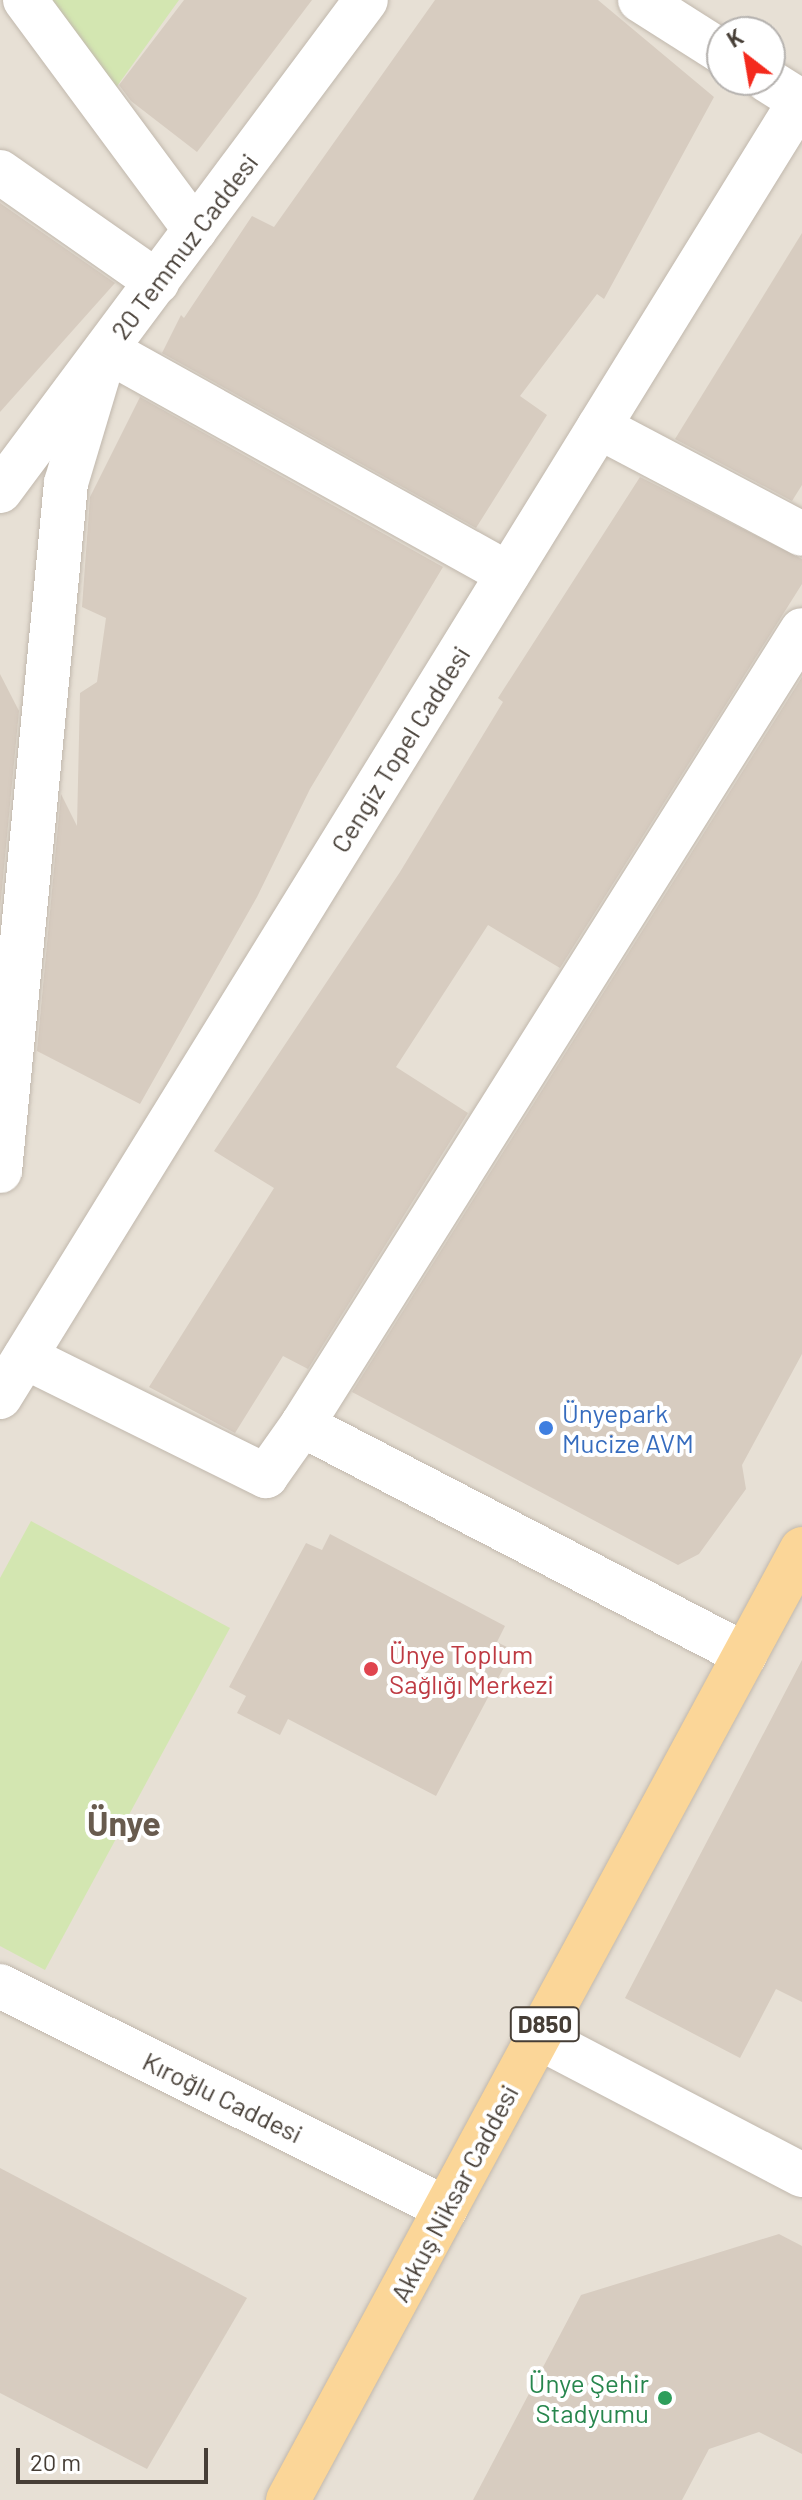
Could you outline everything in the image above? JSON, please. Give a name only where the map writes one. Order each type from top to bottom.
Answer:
[{"type":"main road","name":"Akkuş Niksar Caddesi","points":[[288,2500],[802,1549]]},
{"type":"street","points":[[25,0],[195,230]]},
{"type":"street","name":"20 Temmuz Caddesi","points":[[0,491],[366,0]]},
{"type":"street","points":[[640,0],[706,42]]},
{"type":"street","name":"Cengiz Topel Caddesi","points":[[0,1397],[599,427],[790,94]]},
{"type":"street","points":[[0,172],[157,282]]},
{"type":"street","points":[[0,1171],[66,483],[106,350],[508,574]]},
{"type":"street","points":[[599,427],[802,534]]},
{"type":"street","points":[[25,1357],[266,1476],[302,1425],[802,630]]},
{"type":"street","points":[[302,1425],[745,1655]]},
{"type":"street","name":"Kıroğlu Caddesi","points":[[0,1986],[446,2208]]},
{"type":"street","points":[[538,2037],[802,2175]]},
{"type":"shaded area","points":[[0,0],[802,0],[802,2500],[0,2500]]},
{"type":"green space","points":[[50,0],[179,0],[115,89]]},
{"type":"green space","points":[[31,1521],[230,1628],[45,1970],[0,1946],[0,1578]]},
{"type":"building","points":[[184,0],[312,0],[197,152],[131,101],[119,85]]},
{"type":"building","points":[[435,0],[598,0],[706,90],[706,96],[714,97],[604,299],[597,294],[520,396],[547,415],[476,528],[162,353],[181,315],[184,318],[252,216],[274,227]]},
{"type":"building","points":[[0,203],[115,283],[0,412]]},
{"type":"building","points":[[802,233],[802,485],[792,501],[675,439]]},
{"type":"building","points":[[140,397],[443,567],[310,789],[257,897],[140,1104],[37,1051],[61,794],[77,826],[80,693],[97,682],[106,618],[82,607],[90,497]]},
{"type":"building","points":[[640,477],[802,559],[802,584],[560,968],[488,925],[396,1067],[468,1113],[308,1369],[283,1356],[235,1433],[149,1387],[274,1188],[214,1151],[400,872],[503,702],[498,698]]},
{"type":"building","points":[[0,674],[19,711],[0,909]]},
{"type":"building","points":[[802,677],[802,1354],[742,1465],[746,1489],[699,1554],[678,1565],[352,1392]]},
{"type":"building","name":"Ünye Toplum Sağlığı Merkezi","points":[[330,1534],[505,1626],[497,1642],[513,1650],[436,1796],[288,1719],[280,1735],[237,1713],[246,1696],[229,1687],[306,1543],[322,1550]]},
{"type":"building","points":[[802,1660],[802,2002],[776,1989],[740,2058],[625,1998]]},
{"type":"building","points":[[0,2168],[247,2298],[147,2469],[0,2393]]},
{"type":"building","name":"Ünye Şehir Stadyumu","points":[[779,2234],[802,2246],[802,2454],[759,2432],[709,2449],[682,2500],[473,2500],[581,2295]]},
{"type":"place","name":"Ünyepark Mucize AVM","points":[[546,1428]]},
{"type":"place","name":"Ünye Toplum Sağlığı Merkezi","points":[[371,1669]]},
{"type":"place","name":"Ünye Şehir Stadyumu","points":[[665,2398]]},
{"type":"district","name":"Ünye","points":[[124,1823]]}]
